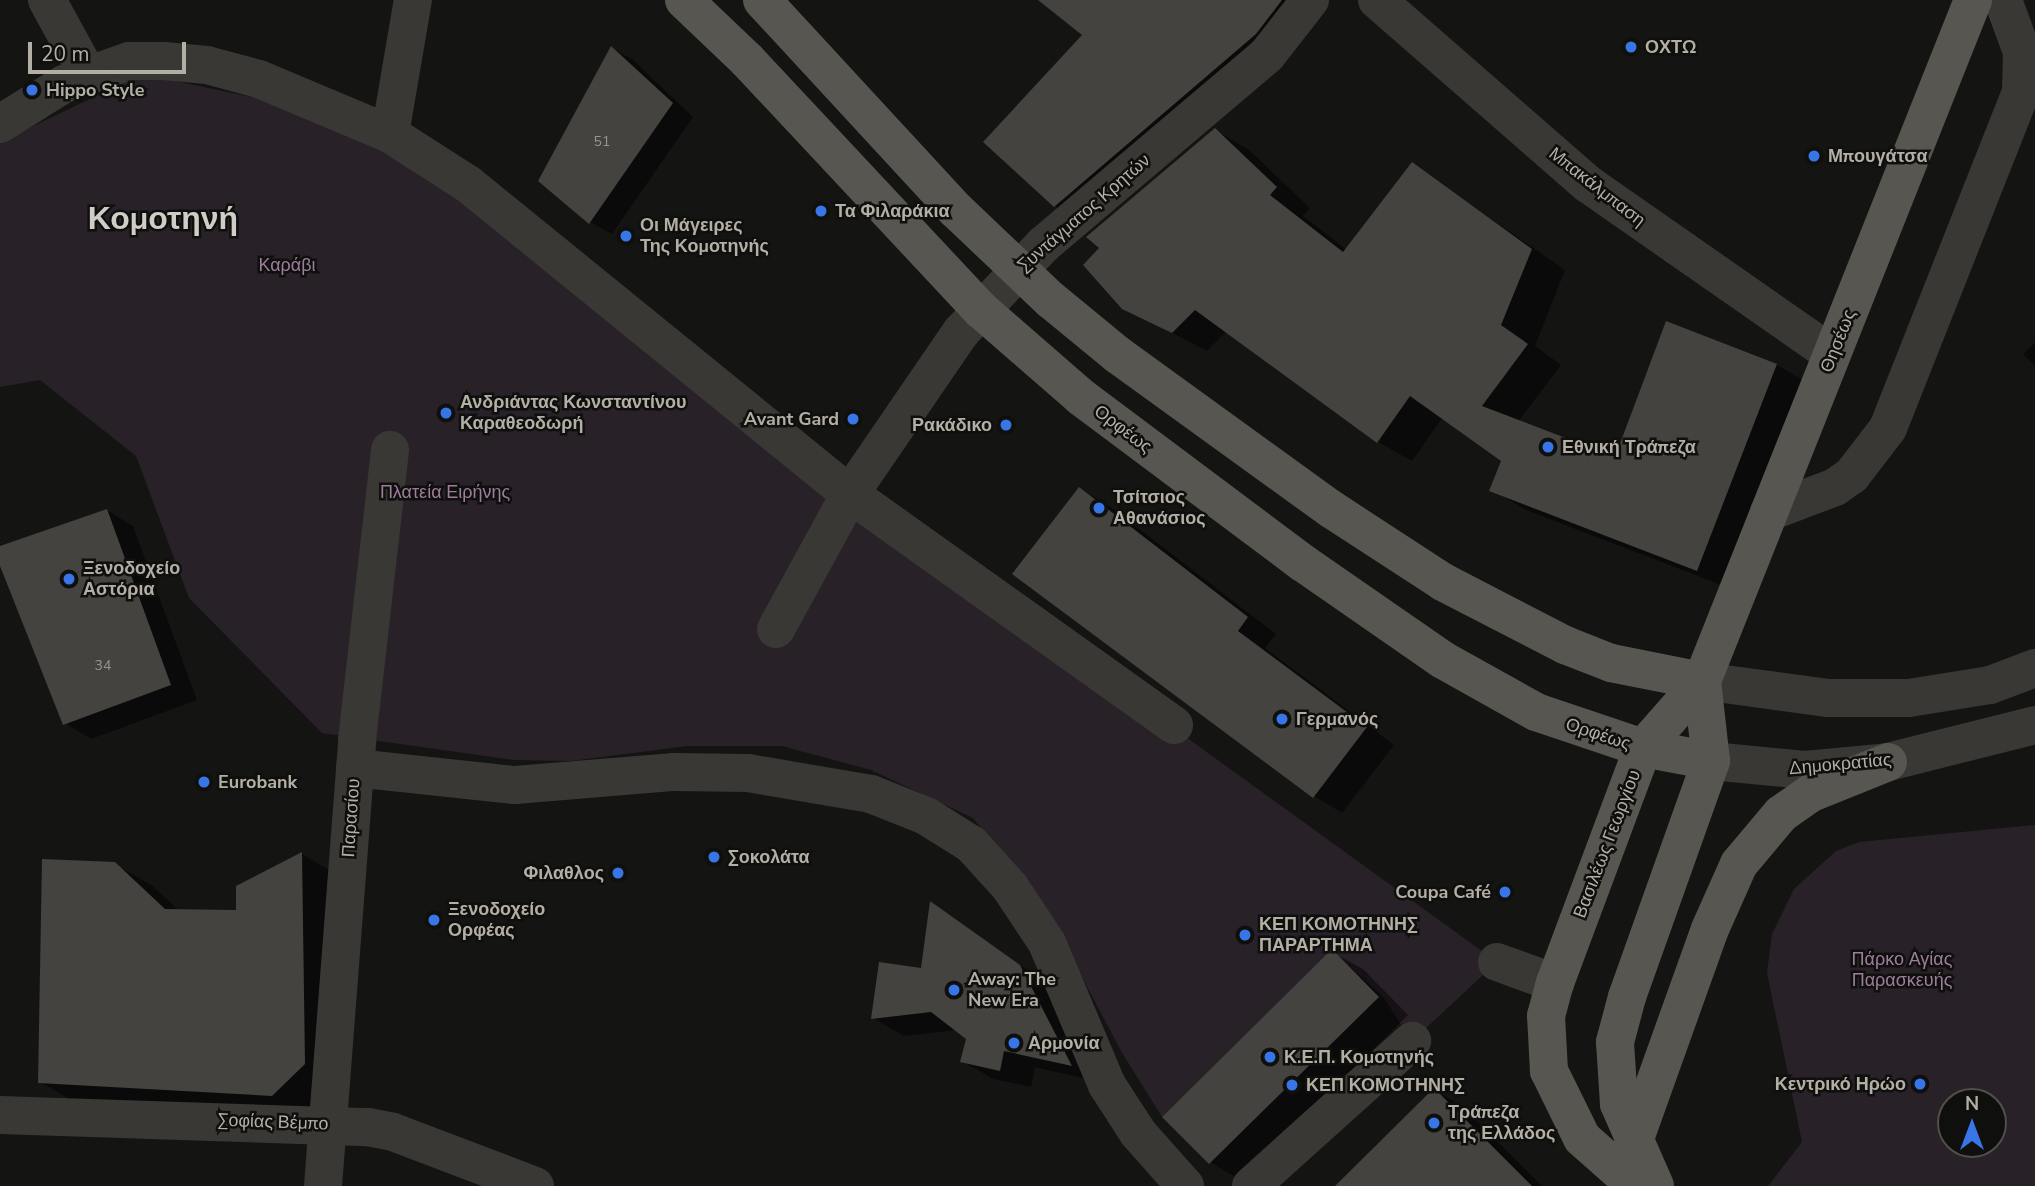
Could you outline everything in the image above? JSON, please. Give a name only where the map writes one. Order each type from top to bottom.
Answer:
[{"type":"main road","name":"Ορφέως","points":[[684,0],[747,60],[981,310],[1081,397],[1388,624],[1536,712],[1643,748]]},
{"type":"main road","points":[[762,0],[1018,270],[1118,355],[1331,509],[1443,582],[1565,645],[1611,663],[1702,681],[1711,761],[1627,997],[1615,1042],[1619,1104],[1633,1144],[1655,1186]]},
{"type":"main road","name":"Θησέως","points":[[1702,681],[1973,0]]},
{"type":"main road","name":"Βασιλέως Γεωργίου","points":[[1636,1186],[1582,1138],[1549,1071],[1546,1016],[1555,984],[1643,748],[1702,681]]},
{"type":"main road","name":"Δημοκρατίας","points":[[1643,748],[1711,761]]},
{"type":"main road","points":[[1633,1144],[1710,929],[1739,864],[1781,814],[1811,793],[1888,762]]},
{"type":"street","points":[[47,0],[88,75]]},
{"type":"street","points":[[390,134],[413,0]]},
{"type":"street","name":"Συντάγματος Κρητών","points":[[776,629],[850,494],[981,310],[1018,270],[1267,55],[1310,0]]},
{"type":"street","name":"Μπακάλμπαση","points":[[1377,0],[1588,184],[1832,354]]},
{"type":"street","points":[[1769,512],[1835,487],[1852,475],[1888,428],[2021,92],[2022,52],[2003,0]]},
{"type":"street","points":[[0,124],[64,84],[129,61],[207,65],[259,79],[390,134],[468,184],[850,494],[1174,725]]},
{"type":"street","name":"Παρασίου","points":[[323,1186],[330,1123],[355,768],[390,450]]},
{"type":"street","points":[[1702,681],[1827,698],[1909,698],[1990,685],[2035,668]]},
{"type":"street","name":"Δημοκρατίας","points":[[1711,761],[1805,770],[1888,762],[2035,725]]},
{"type":"street","points":[[355,768],[515,785],[674,772],[748,774],[871,793],[926,816],[971,844],[1010,887],[1047,943],[1107,1085],[1138,1132],[1185,1186]]},
{"type":"street","points":[[1497,962],[1555,984]]},
{"type":"street","points":[[1251,1186],[1412,1041]]},
{"type":"street","name":"Σοφίας Βέμπο","points":[[0,1115],[330,1123],[393,1132],[535,1186]]},
{"type":"green space","name":"Πλατεία Ειρήνης","points":[[142,74],[385,125],[850,494],[1497,962],[1412,1041],[1383,997],[1332,950],[1162,1117],[1121,1051],[1045,907],[973,818],[871,770],[782,746],[687,746],[571,761],[514,760],[322,733],[189,598],[136,456],[40,380],[0,387],[0,142]]},
{"type":"green space","name":"Πάρκο Αγίας Παρασκευής","points":[[2035,825],[2035,1186],[1768,1186],[1802,1142],[1767,973],[1772,934],[1794,889],[1836,851],[1859,842]]},
{"type":"building","points":[[1038,0],[1282,0],[1256,34],[1054,207],[983,142],[1082,35]]},
{"type":"building","points":[[611,46],[673,103],[589,224],[538,181]]},
{"type":"building","points":[[1215,128],[1277,187],[1270,195],[1343,252],[1412,162],[1532,249],[1501,325],[1528,344],[1482,406],[1615,457],[1666,321],[1777,364],[1697,571],[1489,491],[1501,461],[1410,396],[1377,443],[1195,310],[1172,333],[1122,309],[1083,265],[1099,248],[1086,237]]},
{"type":"building","points":[[1079,487],[1248,617],[1238,631],[1367,727],[1313,798],[1012,574]]},
{"type":"building","points":[[107,509],[171,685],[63,725],[0,566],[0,546]]},
{"type":"building","points":[[302,852],[305,1064],[272,1096],[38,1083],[42,859],[115,862],[165,909],[236,910],[236,886]]},
{"type":"building","name":"Away: The New Era","points":[[930,901],[1020,965],[1072,1066],[1004,1051],[1000,1071],[960,1062],[966,1039],[931,1012],[871,1019],[879,962],[921,968]]},
{"type":"building","name":"Κ.Ε.Π. Κομοτηνής","points":[[1332,949],[1379,997],[1209,1164],[1162,1117]]},
{"type":"building","name":"Τράπεζα της Ελλάδος","points":[[1434,1088],[1532,1186],[1335,1186]]},
{"type":"place","name":"ΟΧΤΩ","points":[[1631,47]]},
{"type":"place","name":"Hippo Style","points":[[32,90]]},
{"type":"place","name":"Μπουγάτσα","points":[[1814,156]]},
{"type":"place","name":"Τα Φιλαράκια","points":[[821,211]]},
{"type":"place","name":"Οι Μάγειρες Της Κομοτηνής","points":[[626,236]]},
{"type":"place","name":"Ανδριάντας Κωνσταντίνου Καραθεοδωρή","points":[[446,413]]},
{"type":"place","name":"Avant Gard","points":[[853,419]]},
{"type":"place","name":"Ρακάδικο","points":[[1006,425]]},
{"type":"place","name":"Εθνική Τράπεζα","points":[[1548,447]]},
{"type":"place","name":"Τσίτσιος Αθανάσιος","points":[[1099,508]]},
{"type":"place","name":"Ξενοδοχείο Αστόρια","points":[[69,579]]},
{"type":"place","name":"Γερμανός","points":[[1282,719]]},
{"type":"place","name":"Eurobank","points":[[204,782]]},
{"type":"place","name":"Σοκολάτα","points":[[714,857]]},
{"type":"place","name":"Φιλαθλος","points":[[618,873]]},
{"type":"place","name":"Coupa Café","points":[[1505,892]]},
{"type":"place","name":"Ξενοδοχείο Ορφέας","points":[[434,920]]},
{"type":"place","name":"ΚΕΠ ΚΟΜΟΤΗΝΗΣ ΠΑΡΑΡΤΗΜΑ","points":[[1245,935]]},
{"type":"place","name":"Away: The New Era","points":[[954,990]]},
{"type":"place","name":"Αρμονία","points":[[1014,1043]]},
{"type":"place","name":"Κ.Ε.Π. Κομοτηνής","points":[[1270,1057]]},
{"type":"place","name":"Κεντρικό Ηρώο","points":[[1920,1084]]},
{"type":"place","name":"ΚΕΠ ΚΟΜΟΤΗΝΗΣ","points":[[1292,1085]]},
{"type":"place","name":"Τράπεζα της Ελλάδος","points":[[1434,1123]]},
{"type":"district","name":"Κομοτηνή","points":[[163,219]]},
{"type":"park label","name":"Καράβι","points":[[287,265]]}]
